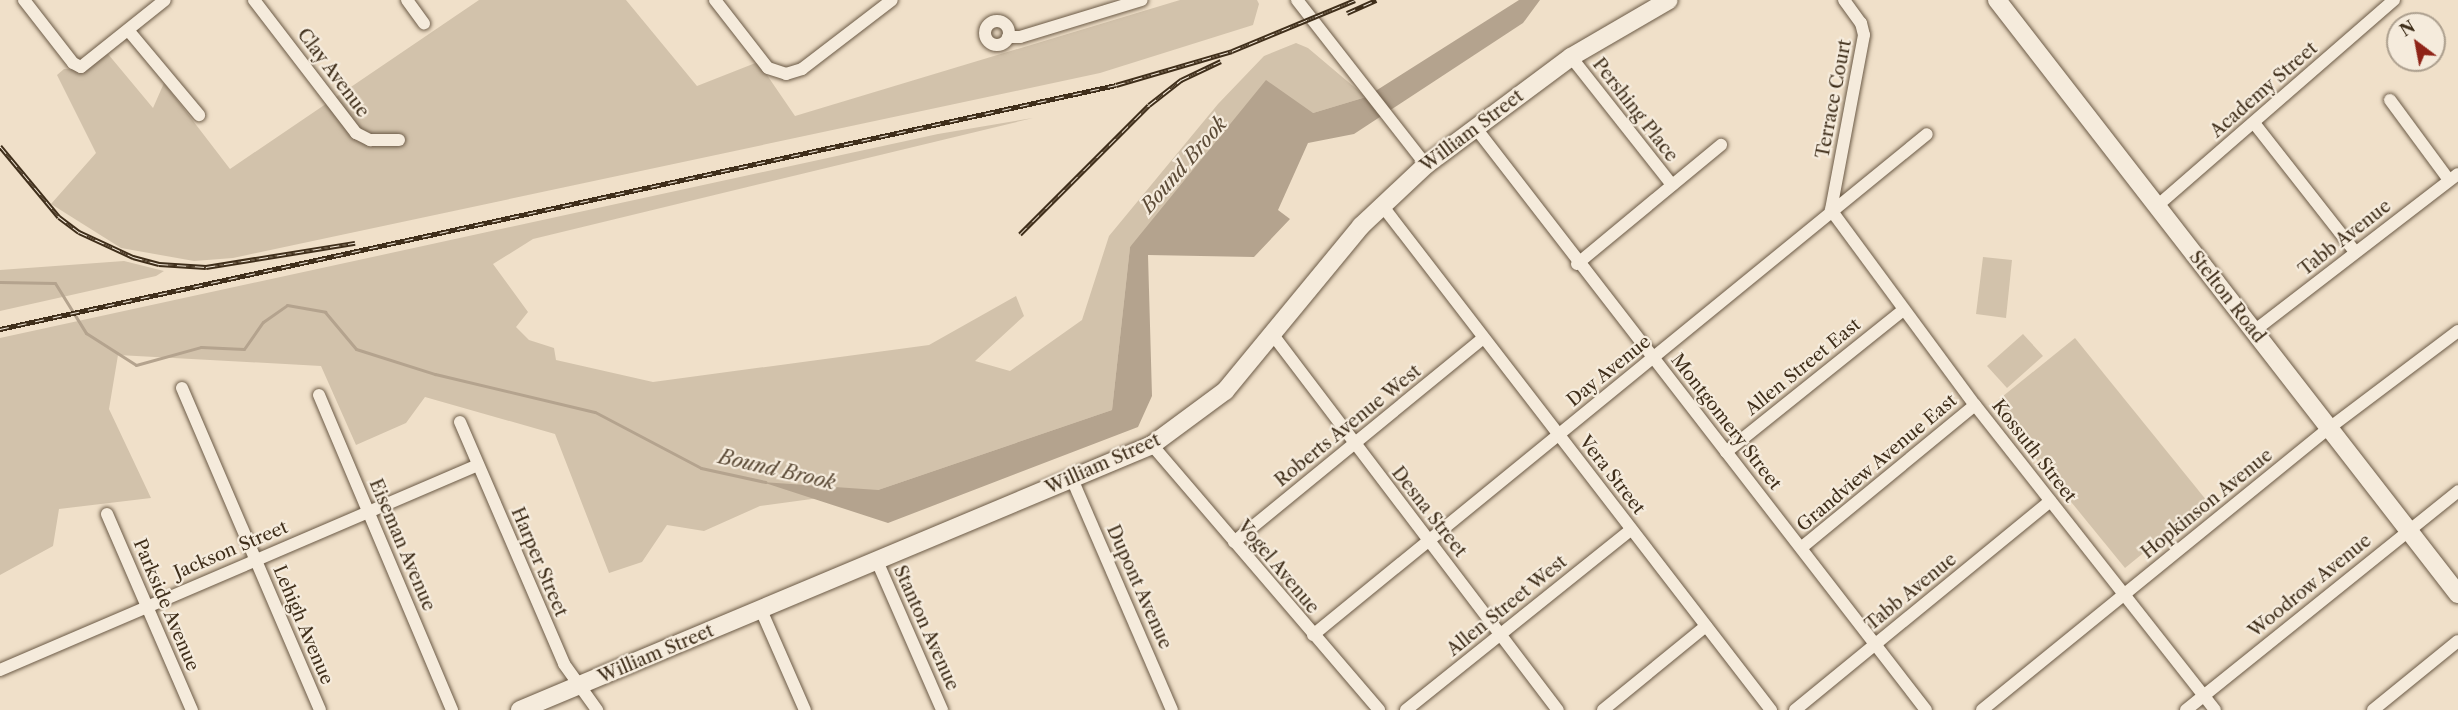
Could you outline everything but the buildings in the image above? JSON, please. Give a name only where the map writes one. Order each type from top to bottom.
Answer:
[{"type":"main road","name":"William Street","points":[[520,710],[1152,445],[1225,391],[1381,204],[1426,165],[1571,57],[1669,0]]},
{"type":"main road","name":"Stelton Road","points":[[1996,0],[2458,594]]},
{"type":"street","points":[[24,0],[73,63],[81,67],[165,0]]},
{"type":"street","name":"Clay Avenue","points":[[254,0],[356,133],[370,140],[399,140]]},
{"type":"street","points":[[406,0],[424,23]]},
{"type":"street","points":[[716,0],[768,68],[786,74],[802,69],[892,0]]},
{"type":"street","points":[[1008,37],[1020,37],[1142,0]]},
{"type":"street","points":[[1297,0],[1426,165]]},
{"type":"street","name":"Terrace Court","points":[[1831,210],[1864,35],[1861,23],[1844,0]]},
{"type":"street","name":"Academy Street","points":[[2157,206],[2394,0]]},
{"type":"street","points":[[128,30],[199,115]]},
{"type":"street","name":"Pershing Place","points":[[1571,57],[1672,185]]},
{"type":"street","points":[[2390,100],[2454,177]]},
{"type":"street","points":[[2254,123],[2355,252]]},
{"type":"street","name":"Montgomery Street","points":[[1475,127],[1577,264],[1654,358],[1926,710]]},
{"type":"street","name":"Day Avenue","points":[[1312,635],[1927,134]]},
{"type":"street","points":[[1577,264],[1721,145]]},
{"type":"street","name":"Tabb Avenue","points":[[2254,331],[2454,177]]},
{"type":"street","name":"Vera Street","points":[[1381,204],[1771,710]]},
{"type":"street","name":"Kossuth Street","points":[[1831,210],[1975,405],[2215,710]]},
{"type":"street","name":"Allen Street East","points":[[1726,452],[1903,310]]},
{"type":"street","name":"Hopkinson Avenue","points":[[1982,710],[2330,428],[2458,331]]},
{"type":"street","name":"Desna Street","points":[[1273,335],[1558,710]]},
{"type":"street","name":"Roberts Avenue West","points":[[1234,542],[1483,338]]},
{"type":"street","name":"Lehigh Avenue","points":[[182,388],[320,710]]},
{"type":"street","name":"Eiseman Avenue","points":[[319,395],[452,710]]},
{"type":"street","name":"Grandview Avenue East","points":[[1801,549],[1975,405]]},
{"type":"street","name":"Harper Street","points":[[460,422],[564,664],[597,710]]},
{"type":"street","name":"Vogel Avenue","points":[[1152,445],[1312,635],[1379,710]]},
{"type":"street","name":"Jackson Street","points":[[0,670],[147,604],[369,513],[478,465]]},
{"type":"street","name":"Dupont Avenue","points":[[1072,479],[1172,710]]},
{"type":"street","name":"Woodrow Avenue","points":[[2186,710],[2458,491]]},
{"type":"street","name":"Tabb Avenue","points":[[1795,710],[2050,501]]},
{"type":"street","name":"Parkside Avenue","points":[[107,513],[192,710]]},
{"type":"street","name":"Allen Street West","points":[[1406,710],[1631,530]]},
{"type":"street","name":"Stanton Avenue","points":[[877,561],[942,710]]},
{"type":"street","points":[[761,610],[805,710]]},
{"type":"street","points":[[1603,710],[1706,626]]},
{"type":"street","points":[[2373,710],[2458,641]]},
{"type":"shaded area","points":[[479,0],[626,0],[697,86],[758,62],[795,116],[1180,0],[1257,0],[1259,4],[1253,25],[1100,73],[233,258],[194,261],[121,248],[51,204],[96,153],[57,75],[64,69],[85,68],[108,54],[153,108],[164,83],[230,169]]},
{"type":"shaded area","points":[[1519,0],[1540,0],[1523,23],[1354,134],[1308,143],[1278,210],[1290,219],[1254,257],[1148,255],[1152,396],[1138,427],[888,523],[762,482],[878,490],[1112,410],[1130,247],[1266,80],[1313,113],[1366,97]]},
{"type":"shaded area","points":[[1296,43],[1308,48],[1366,97],[1313,113],[1130,247],[1112,410],[878,490],[760,506],[704,531],[667,525],[642,562],[609,573],[555,434],[425,397],[406,423],[356,445],[321,366],[118,355],[109,409],[151,498],[59,509],[53,546],[0,575],[0,338],[938,134],[1033,118],[533,239],[493,264],[528,312],[516,327],[529,340],[554,348],[556,360],[653,382],[929,345],[1016,296],[1024,316],[975,361],[1010,371],[1082,320],[1109,236],[1218,104],[1264,56]]},
{"type":"shaded area","points":[[1983,257],[2012,260],[2006,318],[1976,314]]},
{"type":"shaded area","points":[[124,261],[164,271],[156,276],[0,311],[0,270]]},
{"type":"shaded area","points":[[2023,334],[2043,356],[2007,388],[1987,366]]},
{"type":"shaded area","points":[[2075,338],[2207,501],[2125,568],[1992,405]]},
{"type":"waterway","name":"Bound Brook","points":[[0,282],[55,283],[86,333],[136,365],[201,347],[244,349],[263,322],[287,305],[325,312],[356,349],[435,374],[595,412],[701,468],[765,482]]},
{"type":"railway","points":[[0,329],[1116,85],[1232,51],[1355,0]]},
{"type":"railway","points":[[1347,13],[1376,0]]},
{"type":"railway","points":[[1020,234],[1149,105],[1181,80],[1221,61]]},
{"type":"railway","points":[[0,146],[59,217],[79,232],[133,257],[159,264],[206,267],[355,243]]}]
